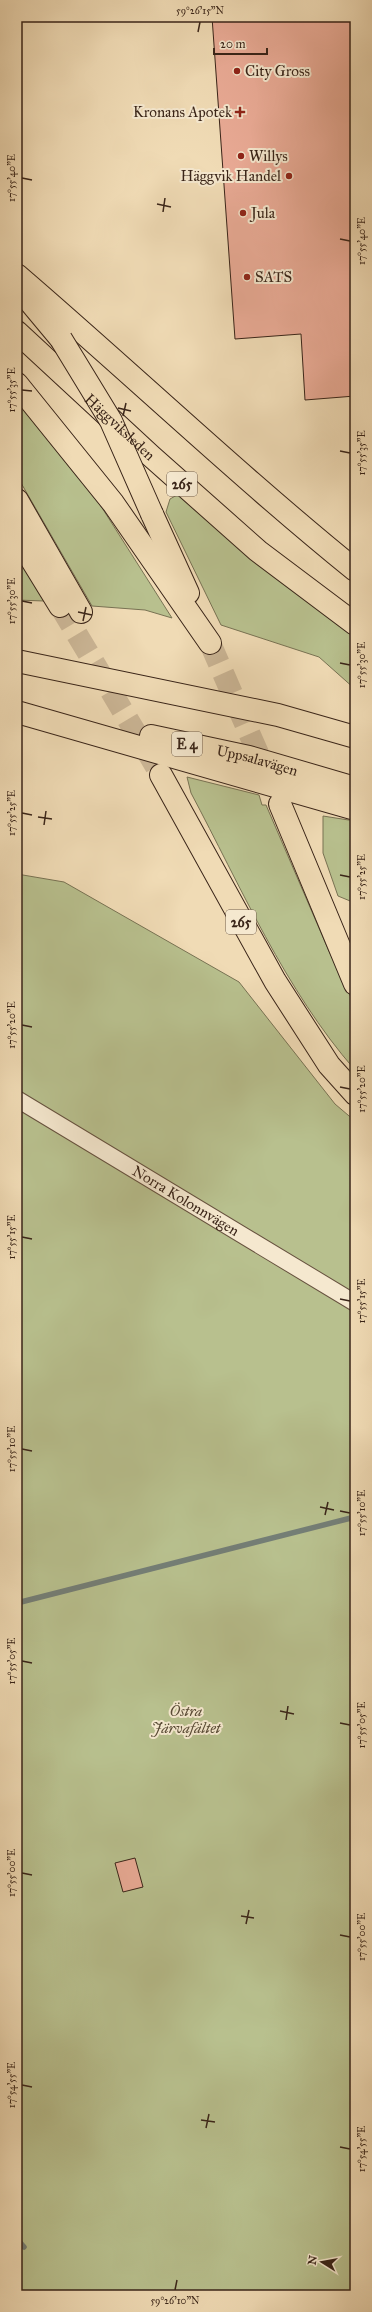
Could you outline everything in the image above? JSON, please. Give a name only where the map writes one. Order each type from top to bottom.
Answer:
[{"type":"highway","points":[[17,275],[118,362],[295,521],[355,570]]},
{"type":"highway","points":[[17,286],[61,339],[111,421],[210,643],[113,503],[17,384]]},
{"type":"highway","name":"Häggviksleden","points":[[17,332],[151,456],[258,551],[355,624]]},
{"type":"highway","points":[[17,500],[81,612]]},
{"type":"highway","points":[[17,536],[60,606]]},
{"type":"highway","points":[[17,661],[278,715],[355,737]]},
{"type":"highway","name":"Uppsalavägen","points":[[17,707],[248,757],[355,788]]},
{"type":"highway","points":[[17,712],[355,809]]},
{"type":"highway","name":"265","points":[[161,776],[275,981],[329,1065],[355,1094]]},
{"type":"highway","points":[[280,804],[355,984]]},
{"type":"street","name":"Norra Kolonnvägen","points":[[17,1099],[355,1303]]},
{"type":"green space","points":[[17,401],[78,470],[172,618],[145,610],[92,606],[17,476]]},
{"type":"green space","points":[[177,495],[186,497],[355,634],[355,689],[319,657],[221,625],[166,512],[170,499]]},
{"type":"green space","points":[[17,555],[44,601],[17,600]]},
{"type":"green space","points":[[187,777],[259,795],[262,805],[266,805],[328,949],[355,1006],[355,1070],[330,1039],[286,972],[246,901],[191,793]]},
{"type":"green space","points":[[323,816],[355,821],[355,903],[338,896],[323,853]]},
{"type":"green space","name":"Östra Järvafältet","points":[[17,874],[64,882],[239,982],[335,1104],[355,1121],[355,2295],[17,2295]]},
{"type":"building","name":"Häggvik Handel","points":[[212,17],[355,17],[355,396],[305,400],[301,334],[235,339]]},
{"type":"building","points":[[135,1858],[143,1887],[123,1892],[115,1863]]},
{"type":"waterway","points":[[17,1603],[355,1517]]},
{"type":"waterway","points":[[17,2239],[24,2247]]},
{"type":"tunnel","points":[[60,606],[161,775]]},
{"type":"tunnel","points":[[210,643],[267,774]]},
{"type":"place","name":"City Gross","points":[[237,71]]},
{"type":"place","name":"Kronans Apotek","points":[[240,112]]},
{"type":"place","name":"Willys","points":[[241,156]]},
{"type":"place","name":"Häggvik Handel","points":[[289,176]]},
{"type":"place","name":"Jula","points":[[243,213]]},
{"type":"place","name":"SATS","points":[[247,277]]}]
